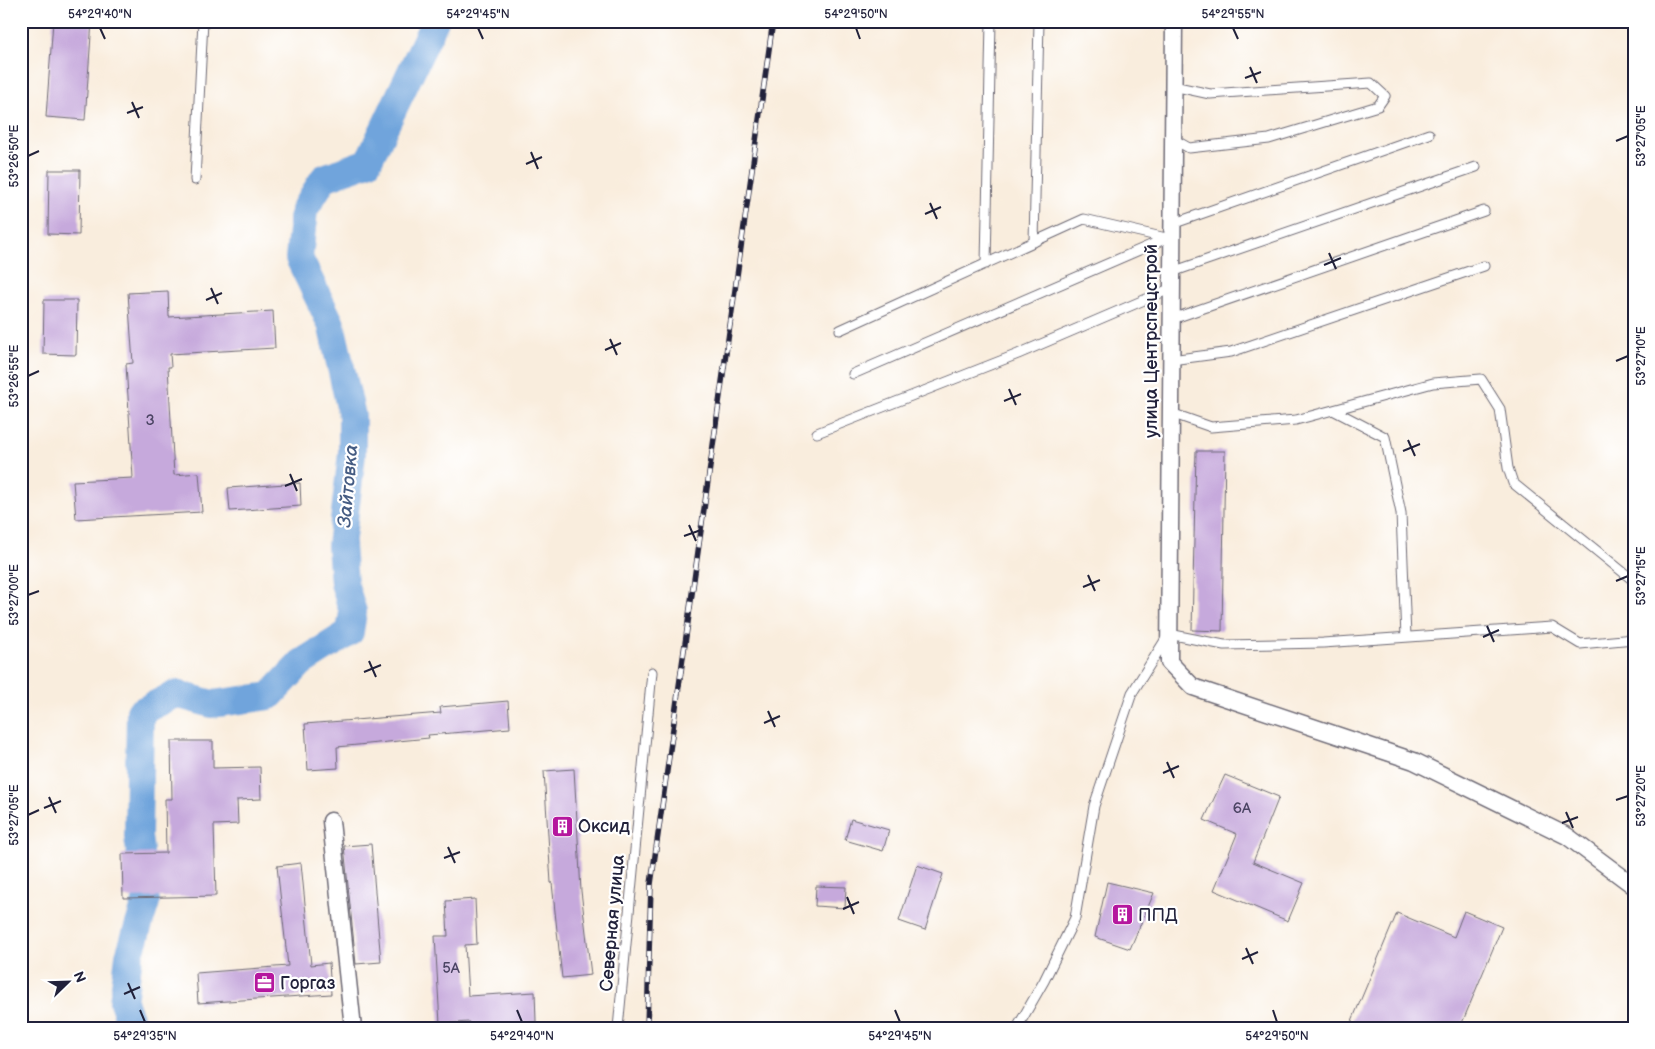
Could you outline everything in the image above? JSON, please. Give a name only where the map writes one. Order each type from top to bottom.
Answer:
[{"type":"street","name":"улица Центрспецстрой","points":[[1174,21],[1170,233],[1172,319],[1169,662],[1193,687],[1414,761],[1567,836],[1634,886]]},
{"type":"street","points":[[331,821],[353,1028]]},
{"type":"lane","points":[[196,180],[203,21]]},
{"type":"lane","points":[[986,264],[991,21]]},
{"type":"lane","points":[[1034,242],[1039,21]]},
{"type":"lane","points":[[1173,86],[1210,94],[1371,83],[1385,96],[1378,106],[1269,138],[1189,148],[1173,139]]},
{"type":"lane","points":[[854,374],[1170,233],[1429,134]]},
{"type":"lane","points":[[817,434],[1018,354],[1172,280],[1476,167]]},
{"type":"lane","points":[[1172,319],[1484,212]]},
{"type":"lane","points":[[840,330],[1084,219],[1170,233]]},
{"type":"lane","points":[[1171,360],[1231,352],[1484,266]]},
{"type":"lane","points":[[1171,413],[1212,427],[1296,420],[1434,383],[1481,379],[1500,409],[1508,468],[1513,483],[1634,581]]},
{"type":"lane","points":[[1334,410],[1385,437],[1401,513],[1406,637]]},
{"type":"lane","points":[[1017,1028],[1044,981],[1075,918],[1094,806],[1132,693],[1169,634],[1224,645],[1323,643],[1552,627],[1580,644],[1634,639]]},
{"type":"lane","name":"Северная улица","points":[[618,1028],[652,672]]},
{"type":"lane","points":[[107,1028],[154,1026],[159,1028]]},
{"type":"building","points":[[53,21],[92,21],[85,120],[46,117]]},
{"type":"building","points":[[49,170],[80,170],[79,235],[48,234]]},
{"type":"building","points":[[168,291],[169,317],[273,311],[275,348],[170,354],[171,367],[168,367],[174,475],[199,473],[202,512],[76,519],[73,481],[133,478],[126,364],[133,363],[128,293]]},
{"type":"building","points":[[44,300],[77,300],[76,355],[43,354]]},
{"type":"building","points":[[1196,451],[1225,451],[1222,631],[1192,630]]},
{"type":"building","points":[[300,483],[301,506],[230,511],[228,488]]},
{"type":"building","points":[[508,701],[510,728],[428,735],[429,738],[337,747],[338,768],[308,770],[305,724],[441,713],[440,707]]},
{"type":"building","points":[[171,741],[213,741],[213,768],[260,767],[261,799],[237,800],[238,824],[214,825],[216,896],[123,898],[122,854],[166,853],[165,799],[172,799]]},
{"type":"building","points":[[574,769],[581,891],[591,975],[562,978],[551,883],[544,771]]},
{"type":"building","points":[[1225,775],[1279,797],[1253,862],[1304,883],[1288,921],[1214,890],[1237,834],[1204,820]]},
{"type":"building","points":[[851,819],[889,830],[883,851],[845,840]]},
{"type":"building","points":[[371,844],[381,962],[356,964],[344,846]]},
{"type":"building","name":"Горгаз","points":[[301,863],[311,965],[329,963],[331,994],[198,1003],[196,973],[288,966],[277,866]]},
{"type":"building","points":[[917,865],[943,874],[925,930],[899,921]]},
{"type":"building","name":"ППД","points":[[1107,882],[1154,893],[1130,949],[1095,937]]},
{"type":"building","points":[[816,886],[846,887],[845,908],[815,906]]},
{"type":"building","points":[[475,899],[477,944],[465,945],[468,996],[535,992],[536,1022],[469,1026],[469,1022],[440,1024],[435,936],[448,936],[446,901]]},
{"type":"building","points":[[1464,911],[1502,927],[1460,1028],[1349,1028],[1397,913],[1454,937]]},
{"type":"waterway","name":"Зайтовка","points":[[140,851],[138,837],[140,712],[176,694],[212,704],[270,696],[301,663],[350,632],[353,612],[344,583],[341,546],[352,454],[352,416],[331,324],[299,258],[304,210],[324,178],[368,162],[435,21]]},
{"type":"waterway","name":"Зайтовка","points":[[130,1021],[123,1002],[129,956],[146,902]]},
{"type":"railway","points":[[647,1028],[651,884],[773,21]]},
{"type":"place","name":"Оксид","points":[[562,826]]},
{"type":"place","name":"ППД","points":[[1122,915]]},
{"type":"place","name":"Горгаз","points":[[264,983]]}]
